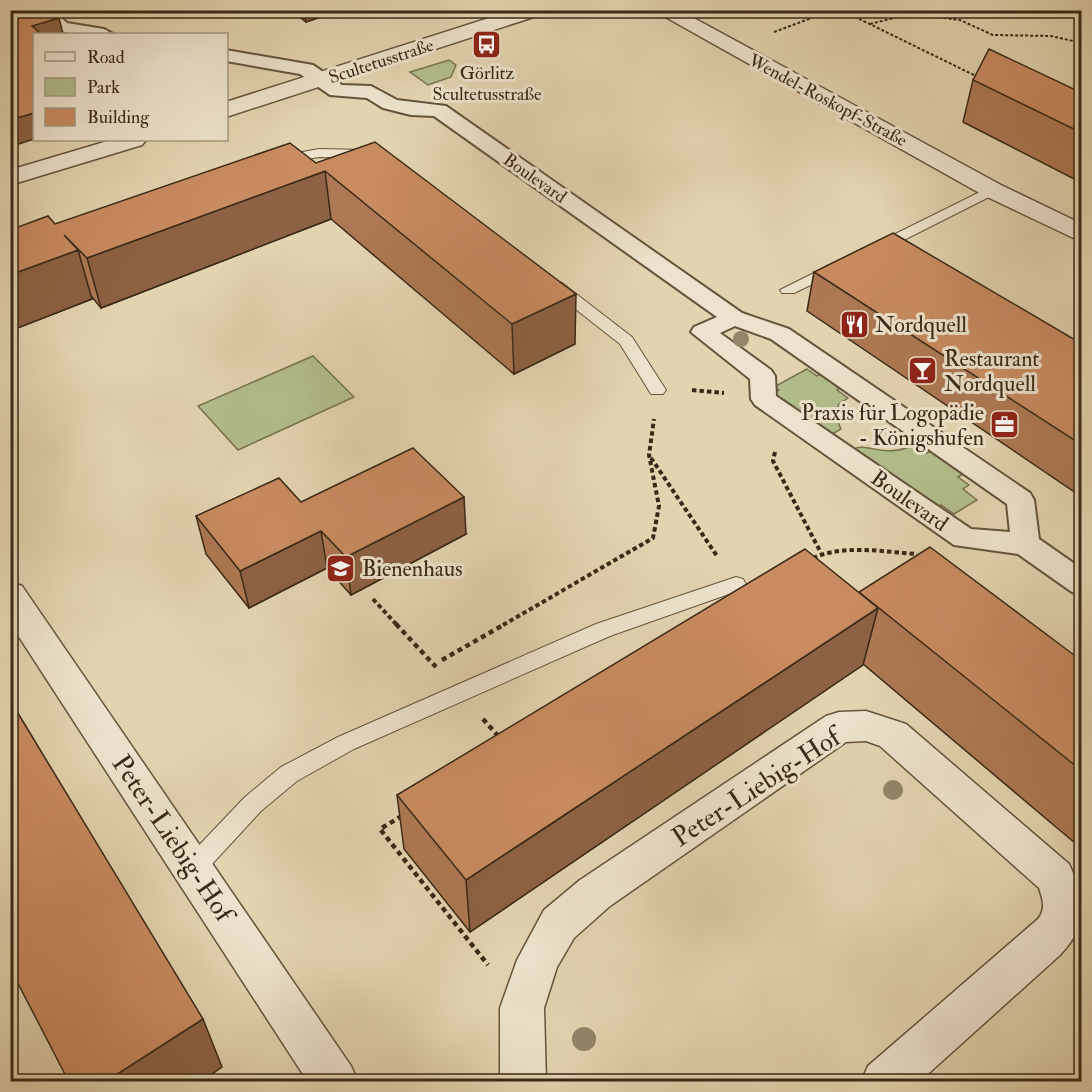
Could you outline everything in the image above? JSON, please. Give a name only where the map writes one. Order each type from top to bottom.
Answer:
[{"type":"street","points":[[42,10],[62,27],[98,33]]},
{"type":"street","name":"Scultetusstraße","points":[[228,109],[536,10]]},
{"type":"street","name":"Wendel-Roskopf-Straße","points":[[663,10],[992,190],[1082,234]]},
{"type":"street","name":"Boulevard","points":[[228,56],[306,69],[337,92],[371,92],[400,107],[439,110],[734,318],[780,334],[1020,500],[1025,544]]},
{"type":"street","points":[[10,178],[131,141]]},
{"type":"street","points":[[734,318],[703,332],[762,376],[764,399]]},
{"type":"street","name":"Boulevard","points":[[764,399],[964,538],[1025,544],[1082,584]]},
{"type":"street","name":"Peter-Liebig-Hof","points":[[10,595],[335,1082]]},
{"type":"street","name":"Peter-Liebig-Hof","points":[[523,1082],[522,1008],[538,960],[559,924],[595,892],[839,728],[866,726],[893,735],[1055,877],[1066,911],[1062,926],[884,1082]]},
{"type":"lane","points":[[261,165],[289,157],[319,153],[346,152],[380,157]]},
{"type":"lane","points":[[899,258],[874,248],[992,190]]},
{"type":"lane","points":[[788,290],[848,261]]},
{"type":"lane","points":[[543,275],[626,341],[657,390]]},
{"type":"lane","points":[[193,868],[253,804],[289,774],[346,743],[603,630],[736,584]]},
{"type":"path","points":[[732,48],[833,10]]},
{"type":"path","points":[[841,10],[984,80]]},
{"type":"path","points":[[869,24],[910,14],[960,20],[993,35],[1052,36],[1082,43]]},
{"type":"path","points":[[657,390],[699,390],[764,399],[780,436],[772,461],[821,553]]},
{"type":"path","points":[[423,670],[653,537],[658,506],[649,455],[736,584]]},
{"type":"path","points":[[803,565],[821,553],[923,554]]},
{"type":"path","points":[[410,811],[380,829],[522,1008]]},
{"type":"green space","points":[[449,60],[456,65],[451,77],[428,85],[410,72]]},
{"type":"green space","points":[[313,356],[354,397],[238,450],[198,406]]},
{"type":"green space","points":[[807,369],[817,376],[822,373],[842,387],[837,390],[848,398],[839,404],[835,415],[841,429],[831,435],[773,393],[779,390],[774,387]]},
{"type":"green space","points":[[915,444],[927,453],[932,450],[965,473],[958,477],[969,485],[963,489],[977,500],[954,514],[941,505],[934,509],[853,449],[859,447],[895,451]]},
{"type":"building","points":[[10,10],[50,10],[59,18],[32,26],[40,33],[33,33],[33,113],[10,120]]},
{"type":"building","points":[[989,49],[1082,93],[1082,133],[973,80]]},
{"type":"building","points":[[375,142],[576,294],[512,324],[325,171],[87,258],[64,235],[78,250],[10,275],[10,230],[48,216],[55,224],[290,143],[316,163]]},
{"type":"building","points":[[893,233],[1082,344],[1082,445],[814,272]]},
{"type":"building","points":[[413,448],[464,497],[346,557],[321,531],[240,571],[196,516],[279,478],[301,502]]},
{"type":"building","points":[[930,547],[1082,661],[1082,771],[859,592]]},
{"type":"building","points":[[805,549],[878,608],[466,880],[397,795]]},
{"type":"building","points":[[10,700],[203,1019],[105,1082],[69,1082],[10,968]]},
{"type":"place","name":"Görlitz Scultetusstraße","points":[[487,44]]},
{"type":"place","name":"Nordquell","points":[[854,324]]},
{"type":"place","name":"Restaurant Nordquell","points":[[923,371]]},
{"type":"place","name":"Praxis für Logopädie - Königshufen","points":[[1005,425]]},
{"type":"place","name":"Bienenhaus","points":[[341,568]]}]
